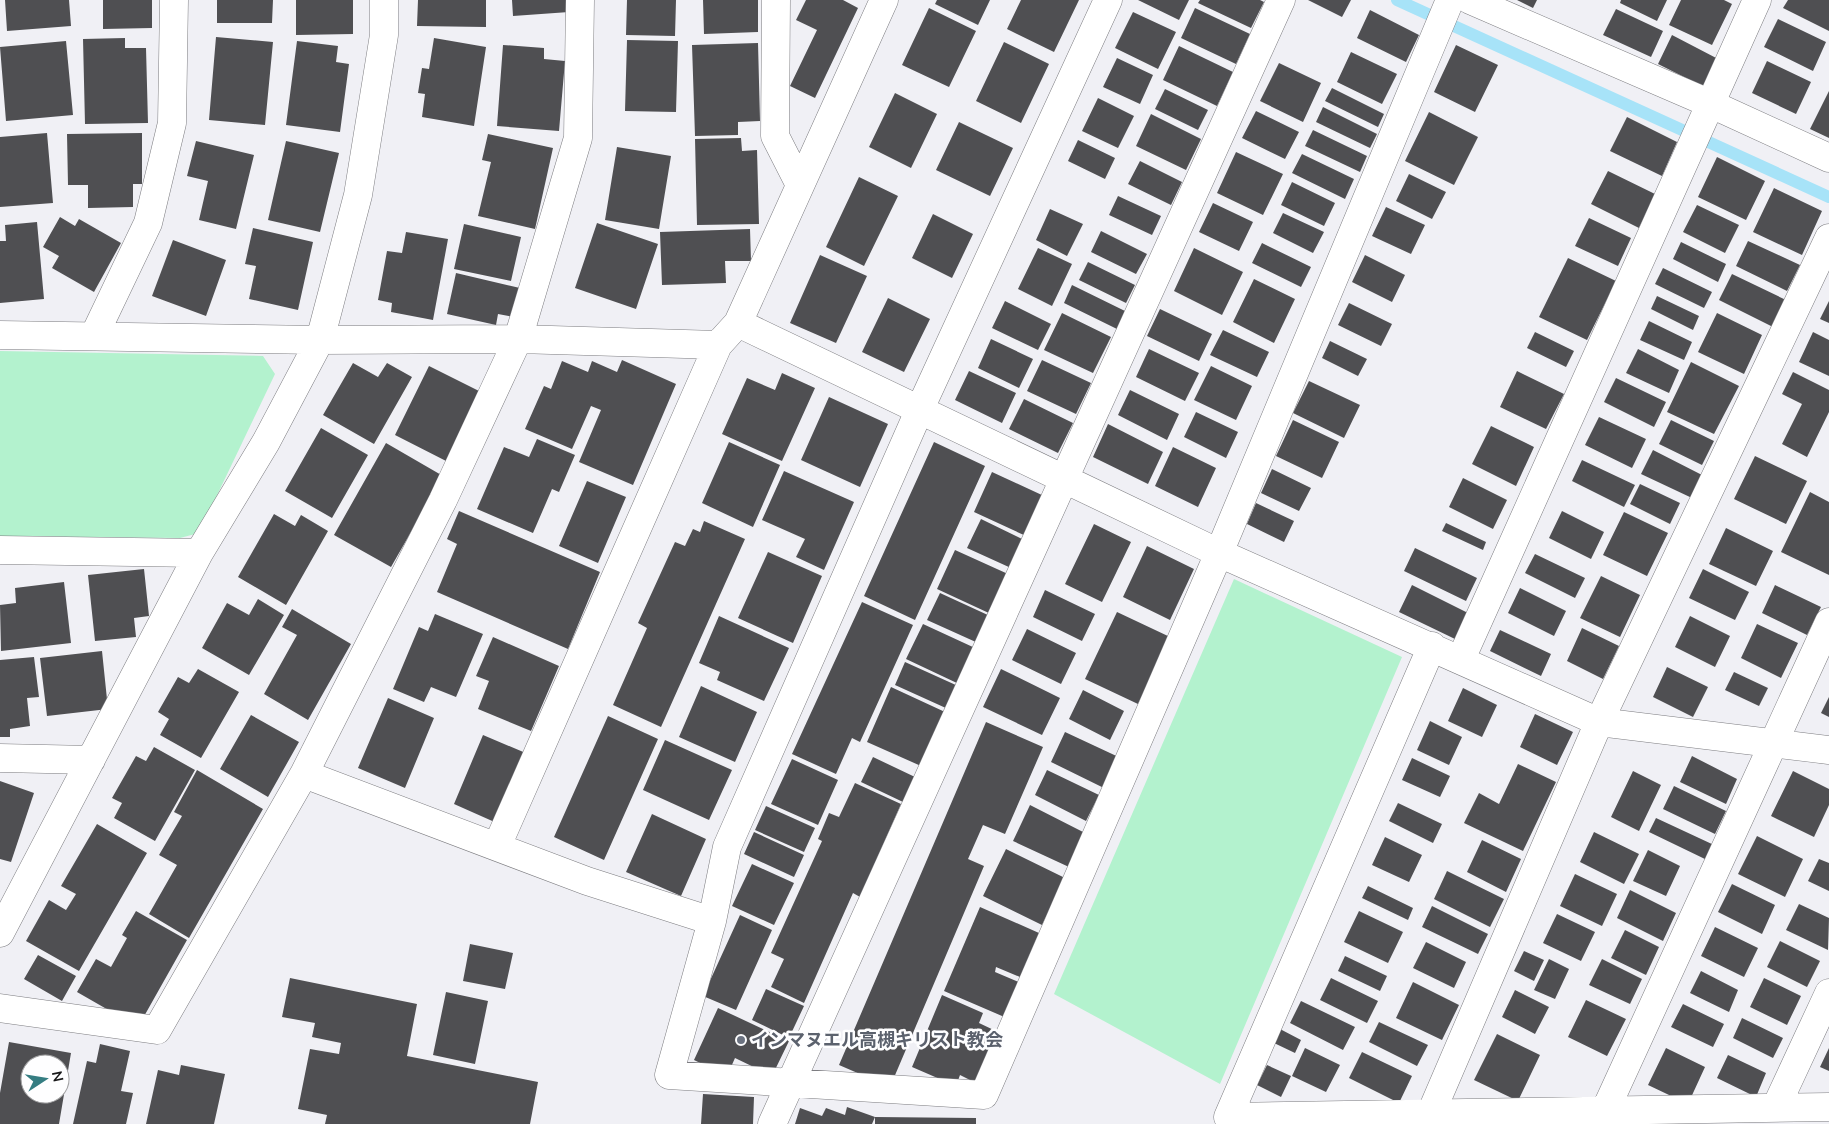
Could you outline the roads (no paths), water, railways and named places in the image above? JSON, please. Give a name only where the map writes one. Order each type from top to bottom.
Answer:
[{"type":"street","points":[[94,336],[148,222],[172,123],[174,0]]},
{"type":"street","points":[[0,933],[199,553],[266,442],[320,340],[358,195],[384,35],[384,0]]},
{"type":"street","points":[[0,1008],[157,1030],[304,774],[443,500],[518,339],[578,138],[580,0]]},
{"type":"street","points":[[776,0],[775,136],[800,186]]},
{"type":"street","points":[[497,846],[718,345],[738,323],[884,0]]},
{"type":"street","points":[[1108,0],[919,411],[727,847],[712,921],[668,1075],[984,1095],[1219,553],[1450,0]]},
{"type":"street","points":[[772,1124],[1281,0]]},
{"type":"street","points":[[1470,0],[1711,104],[1829,158]]},
{"type":"street","points":[[1461,659],[1757,0]]},
{"type":"street","points":[[1431,1114],[1599,722],[1829,238]]},
{"type":"street","points":[[738,323],[1219,553],[1432,646],[1599,722],[1774,745],[1829,750]]},
{"type":"street","points":[[0,335],[320,340],[518,339],[718,345]]},
{"type":"street","points":[[0,550],[199,553]]},
{"type":"street","points":[[1603,1117],[1829,622]]},
{"type":"street","points":[[1432,646],[1228,1117],[1431,1114],[1603,1117],[1776,1107],[1829,1107]]},
{"type":"street","points":[[0,758],[90,760]]},
{"type":"street","points":[[304,774],[587,881],[712,921]]},
{"type":"street","points":[[1776,1107],[1829,992]]},
{"type":"waterway","points":[[1397,0],[1829,197]]},
{"type":"place","name":"インマヌエル高槻キリスト教会","points":[[741,1040]]}]
